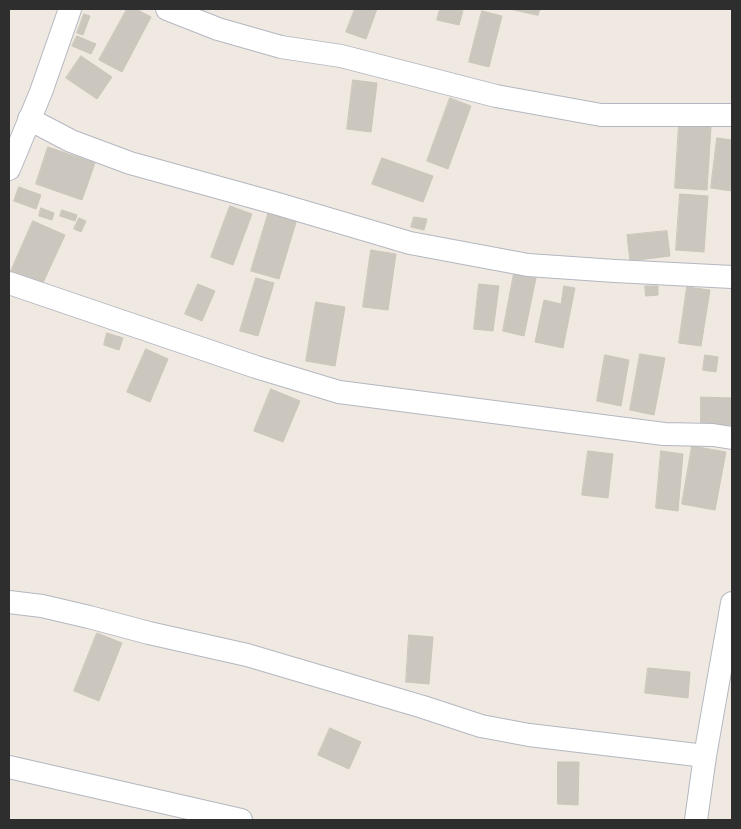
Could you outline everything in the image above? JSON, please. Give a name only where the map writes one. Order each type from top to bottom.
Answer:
[{"type":"street","points":[[9,169],[40,92],[70,9]]},
{"type":"street","points":[[167,9],[218,29],[281,47],[341,56],[496,96],[601,115],[732,115]]},
{"type":"street","points":[[29,119],[71,141],[130,163],[410,243],[528,265],[732,277]]},
{"type":"street","points":[[9,282],[246,364],[339,392],[654,433],[732,438]]},
{"type":"street","points":[[9,602],[42,606],[247,655],[482,726],[529,735],[705,756]]},
{"type":"street","points":[[696,820],[705,756],[732,603]]},
{"type":"street","points":[[9,768],[241,820]]},
{"type":"building","points":[[127,9],[136,9],[151,17],[122,72],[99,60]]},
{"type":"building","points":[[355,9],[377,9],[366,39],[346,32]]},
{"type":"building","points":[[440,9],[463,11],[459,25],[437,20]]},
{"type":"building","points":[[510,9],[540,9],[538,15]]},
{"type":"building","points":[[482,11],[502,16],[489,67],[469,62]]},
{"type":"building","points":[[84,14],[90,16],[83,35],[77,33]]},
{"type":"building","points":[[77,36],[96,44],[91,54],[72,46]]},
{"type":"building","points":[[81,56],[112,77],[97,99],[66,78]]},
{"type":"building","points":[[353,80],[377,83],[371,132],[347,129]]},
{"type":"building","points":[[450,98],[471,106],[448,169],[427,161]]},
{"type":"building","points":[[679,125],[711,127],[707,190],[675,188]]},
{"type":"building","points":[[717,138],[732,140],[732,191],[711,188]]},
{"type":"building","points":[[48,147],[95,163],[82,200],[36,184]]},
{"type":"building","points":[[382,158],[433,176],[423,202],[372,184]]},
{"type":"building","points":[[19,187],[41,195],[36,209],[14,201]]},
{"type":"building","points":[[680,194],[708,196],[704,252],[676,250]]},
{"type":"building","points":[[230,206],[252,214],[233,265],[211,257]]},
{"type":"building","points":[[41,208],[54,213],[52,220],[39,216]]},
{"type":"building","points":[[62,210],[77,215],[75,221],[60,216]]},
{"type":"building","points":[[269,211],[297,219],[279,279],[251,271]]},
{"type":"building","points":[[414,217],[427,219],[424,230],[411,227]]},
{"type":"building","points":[[79,218],[86,221],[81,232],[74,229]]},
{"type":"building","points":[[33,221],[65,235],[42,285],[11,271]]},
{"type":"building","points":[[667,231],[670,256],[630,261],[627,235]]},
{"type":"building","points":[[371,250],[396,254],[388,310],[363,307]]},
{"type":"building","points":[[515,268],[537,273],[524,336],[503,331]]},
{"type":"building","points":[[256,278],[274,283],[258,336],[240,331]]},
{"type":"building","points":[[198,284],[215,291],[202,321],[185,314]]},
{"type":"building","points":[[479,284],[499,286],[493,331],[474,329]]},
{"type":"building","points":[[564,286],[575,288],[563,348],[535,342],[544,300],[561,304]]},
{"type":"building","points":[[645,286],[658,286],[658,295],[646,296]]},
{"type":"building","points":[[687,287],[710,290],[701,346],[679,343]]},
{"type":"building","points":[[316,302],[345,307],[335,366],[306,361]]},
{"type":"building","points":[[107,333],[123,338],[119,350],[104,345]]},
{"type":"building","points":[[146,349],[168,359],[150,402],[127,392]]},
{"type":"building","points":[[640,354],[665,358],[654,415],[630,410]]},
{"type":"building","points":[[605,355],[629,360],[621,406],[597,401]]},
{"type":"building","points":[[705,355],[718,357],[716,372],[703,370]]},
{"type":"building","points":[[271,389],[300,401],[283,442],[254,431]]},
{"type":"building","points":[[701,397],[732,398],[732,425],[701,425]]},
{"type":"building","points":[[692,446],[726,452],[715,510],[682,504]]},
{"type":"building","points":[[588,451],[613,454],[608,498],[582,495]]},
{"type":"building","points":[[661,451],[683,454],[678,511],[656,508]]},
{"type":"building","points":[[97,633],[122,643],[99,701],[74,691]]},
{"type":"building","points":[[409,635],[433,637],[429,684],[406,682]]},
{"type":"building","points":[[648,668],[690,672],[688,698],[645,693]]},
{"type":"building","points":[[330,728],[361,742],[349,769],[318,755]]},
{"type":"building","points":[[558,762],[579,762],[578,805],[558,804]]}]
